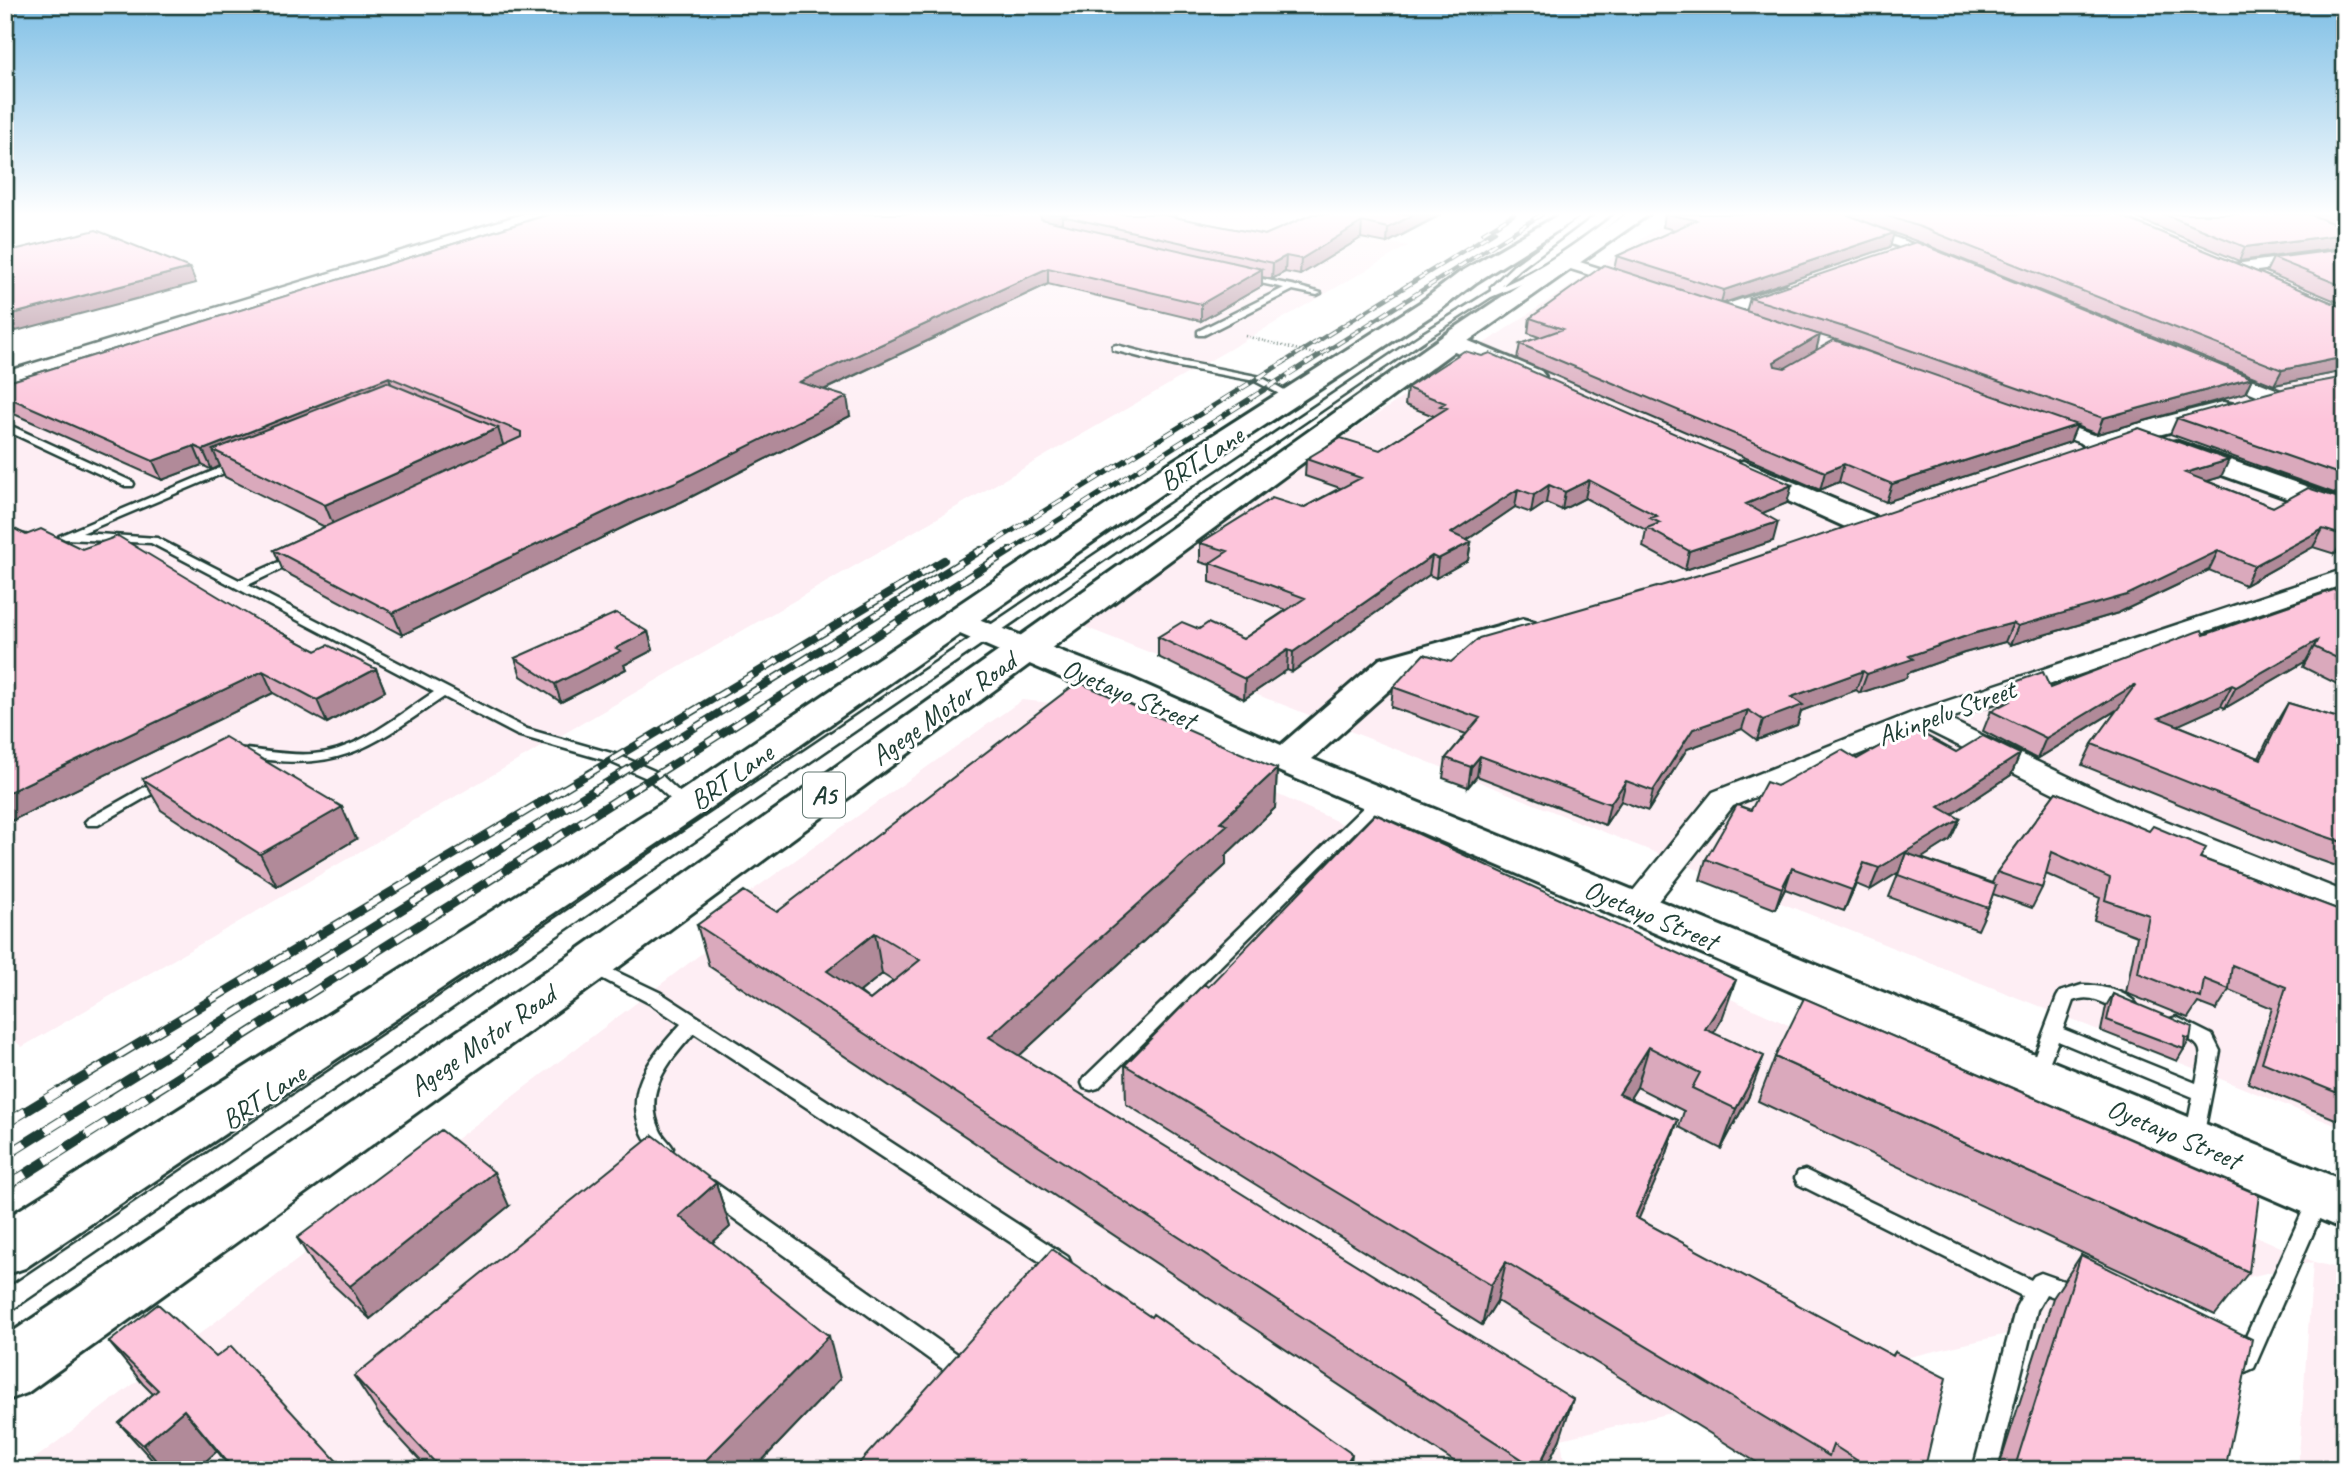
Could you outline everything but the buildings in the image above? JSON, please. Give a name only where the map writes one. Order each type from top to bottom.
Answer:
[{"type":"main road","name":"A5","points":[[5,1250],[686,806],[973,627],[1173,473],[1429,307],[1461,283]]},
{"type":"main road","name":"Agege Motor Road","points":[[5,1372],[589,965],[1452,341],[1538,283]]},
{"type":"main road","points":[[2267,283],[2272,285]]},
{"type":"main road","points":[[1452,341],[1552,385]]},
{"type":"main road","points":[[2058,456],[2097,443],[2286,393]]},
{"type":"main road","points":[[2135,434],[2345,510]]},
{"type":"main road","points":[[1714,457],[1876,519],[1813,540]]},
{"type":"main road","points":[[1285,762],[1393,667],[1552,621]]},
{"type":"main road","name":"Oyetayo Street","points":[[973,627],[1117,685],[1285,762],[2194,1140],[2332,1201]]},
{"type":"street","points":[[5,378],[314,283]]},
{"type":"street","points":[[1628,283],[1644,288]]},
{"type":"street","points":[[1746,320],[1715,310],[1798,286]]},
{"type":"street","points":[[2197,363],[2286,393]]},
{"type":"street","points":[[2022,415],[2097,443]]},
{"type":"street","name":"Akinpelu Street","points":[[1636,907],[1723,799],[1923,718],[2345,576]]},
{"type":"street","points":[[2315,586],[2345,598]]},
{"type":"street","points":[[1923,718],[2127,817],[2345,905]]},
{"type":"lane","points":[[1273,283],[1317,293]]},
{"type":"lane","name":"BRT Lane","points":[[1488,295],[1501,283]]},
{"type":"lane","name":"BRT Lane","points":[[5,1302],[973,627],[1488,295],[1517,283]]},
{"type":"lane","points":[[1201,333],[1292,287]]},
{"type":"lane","points":[[1116,348],[1174,363],[1258,379],[1292,397]]},
{"type":"lane","points":[[5,426],[129,484]]},
{"type":"lane","points":[[5,435],[17,431]]},
{"type":"lane","points":[[247,460],[59,537],[153,540],[522,732],[613,758],[654,776],[686,806]]},
{"type":"lane","points":[[240,584],[313,550]]},
{"type":"lane","points":[[221,754],[233,751],[281,758],[319,758],[360,744],[444,691]]},
{"type":"lane","points":[[93,822],[181,771]]},
{"type":"lane","points":[[1091,1083],[1378,801]]},
{"type":"lane","points":[[589,965],[655,998],[1076,1275]]},
{"type":"lane","points":[[2037,1075],[2066,997],[2075,992],[2099,993],[2157,1016],[2206,1040],[2211,1051],[2194,1140]]},
{"type":"lane","points":[[692,1023],[652,1072],[645,1112],[650,1146],[686,1169],[955,1365]]},
{"type":"lane","points":[[2053,1032],[2202,1093]]},
{"type":"lane","points":[[1805,1178],[2034,1292]]},
{"type":"lane","points":[[2216,1367],[2225,1370],[2246,1361],[2332,1201]]},
{"type":"lane","points":[[1035,1278],[1053,1259]]},
{"type":"lane","points":[[1985,1470],[2027,1307],[2034,1292],[2041,1283],[2063,1288],[2100,1308]]},
{"type":"lane","points":[[937,1386],[973,1346]]},
{"type":"path","points":[[1245,336],[1326,357]]},
{"type":"shaded area","points":[[366,283],[1344,283],[22,1047],[5,1032],[5,398]]},
{"type":"shaded area","points":[[1575,283],[2345,283],[2345,1129],[1482,783],[1067,620]]},
{"type":"shaded area","points":[[1022,700],[1081,706],[2314,1262],[2345,1270],[2345,1470],[2298,1470],[2313,1262],[1561,1439],[1565,1470],[20,1470],[747,919],[729,907]]},
{"type":"railway","points":[[1281,364],[1412,283]]},
{"type":"railway","points":[[1306,364],[1434,283]]},
{"type":"railway","points":[[978,552],[1284,362]]},
{"type":"railway","points":[[1008,552],[1308,362]]},
{"type":"railway","points":[[593,791],[981,550]]},
{"type":"railway","points":[[631,791],[1011,550]]},
{"type":"railway","points":[[560,791],[944,560]]},
{"type":"railway","points":[[56,1093],[563,789]]},
{"type":"railway","points":[[106,1093],[596,789]]},
{"type":"railway","points":[[153,1093],[634,789]]},
{"type":"railway","points":[[5,1124],[59,1091]]},
{"type":"railway","points":[[5,1156],[109,1091]]},
{"type":"railway","points":[[5,1187],[156,1091]]}]
